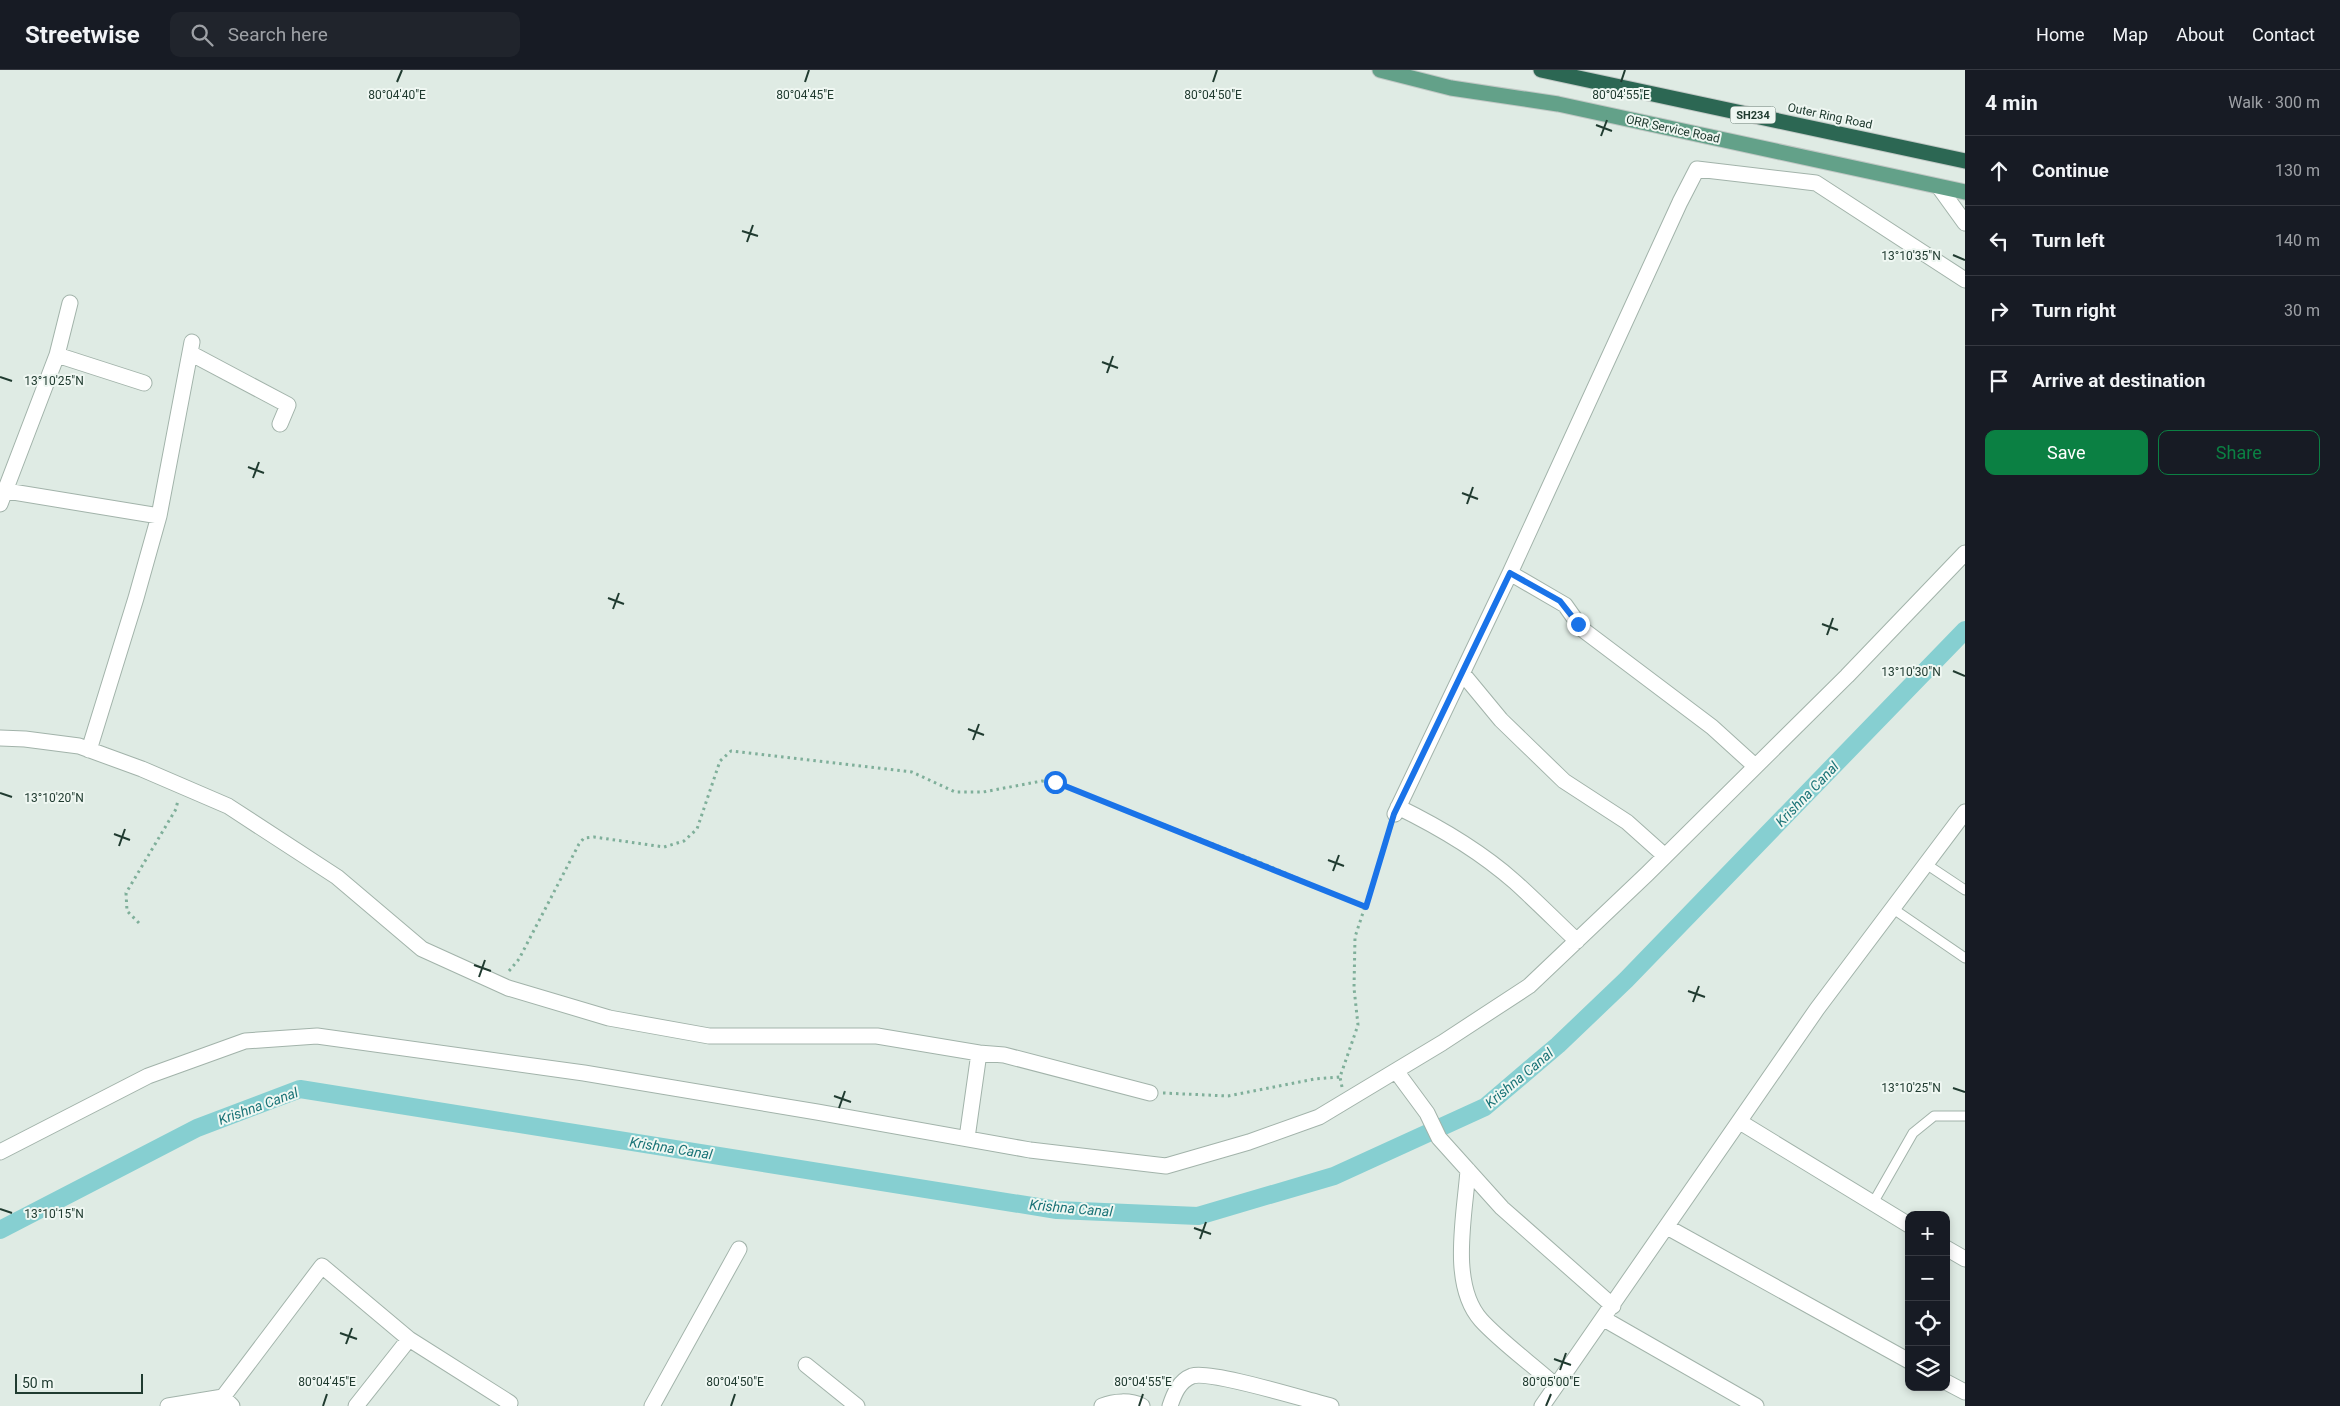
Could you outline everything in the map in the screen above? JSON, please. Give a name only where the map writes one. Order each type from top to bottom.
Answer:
[{"type":"highway","name":"Outer Ring Road","points":[[1541,70],[1965,161]]},
{"type":"main road","name":"ORR Service Road","points":[[1380,70],[1427,76],[1965,192]]},
{"type":"street","points":[[1577,941],[1514,881],[1459,840],[1432,824],[1396,811],[1463,674],[1680,202],[1697,169],[1816,183],[1965,280]]},
{"type":"street","points":[[1939,187],[1965,223]]},
{"type":"street","points":[[70,303],[57,355],[2,495],[159,516]]},
{"type":"street","points":[[89,750],[159,516],[191,347],[288,406],[280,424]]},
{"type":"street","points":[[57,355],[144,383]]},
{"type":"street","points":[[0,1152],[148,1076],[245,1041],[317,1036],[584,1074],[1030,1150],[1166,1166],[1249,1142],[1319,1117],[1396,1071],[1529,986],[1665,856],[1847,676],[1965,553]]},
{"type":"street","points":[[1510,573],[1565,605],[1582,629],[1712,727],[1755,766]]},
{"type":"street","points":[[1463,674],[1500,720],[1564,781],[1627,822],[1665,856]]},
{"type":"street","points":[[0,738],[25,739],[79,746],[142,769],[180,787],[228,806],[337,877],[422,949],[498,983],[609,1018],[709,1036],[877,1036],[979,1053],[1004,1055],[1150,1093]]},
{"type":"street","points":[[1542,1406],[1817,1009],[1965,812]]},
{"type":"street","points":[[967,1138],[979,1053]]},
{"type":"street","points":[[1396,1071],[1427,1114],[1439,1138],[1502,1208],[1613,1306]]},
{"type":"street","points":[[1740,1122],[1905,1223]]},
{"type":"street","points":[[1468,1170],[1461,1262],[1468,1297],[1480,1319],[1556,1386]]},
{"type":"street","points":[[1667,1227],[1905,1359]]},
{"type":"street","points":[[656,1405],[739,1249]]},
{"type":"street","points":[[1950,1250],[1965,1259]]},
{"type":"street","points":[[168,1406],[228,1401],[322,1266],[409,1339],[510,1405]]},
{"type":"street","points":[[1604,1319],[1756,1406]]},
{"type":"street","points":[[356,1406],[409,1339]]},
{"type":"street","points":[[806,1365],[857,1406]]},
{"type":"street","points":[[1170,1406],[1174,1394],[1183,1381],[1194,1376],[1217,1377],[1331,1406]]},
{"type":"street","points":[[1950,1384],[1965,1392]]},
{"type":"street","points":[[1102,1406],[1124,1402],[1134,1402],[1142,1406]]},
{"type":"lane","points":[[1926,864],[1965,890]]},
{"type":"lane","points":[[1892,908],[1965,958]]},
{"type":"lane","points":[[1873,1203],[1913,1133],[1934,1116],[1965,1116]]},
{"type":"path","points":[[498,983],[519,959],[579,844],[584,838],[594,837],[664,847],[684,841],[697,830],[720,761],[731,751],[912,772],[955,792],[983,792],[1042,781],[1055,782],[1366,907]]},
{"type":"path","points":[[139,923],[127,911],[126,893],[176,809],[180,787]]},
{"type":"path","points":[[1344,1102],[1340,1077],[1358,1025],[1354,988],[1355,936],[1396,811]]},
{"type":"path","points":[[1150,1093],[1228,1096],[1315,1079],[1340,1077]]},
{"type":"waterway","name":"Krishna Canal","points":[[0,1230],[197,1128],[300,1089],[1057,1210],[1198,1216],[1334,1176],[1485,1107],[1558,1045],[1626,980],[1965,630]]},
{"type":"route","points":[[1055,782],[1259,862],[1366,907],[1394,814],[1510,573],[1560,601],[1569,610],[1578,624]]}]
